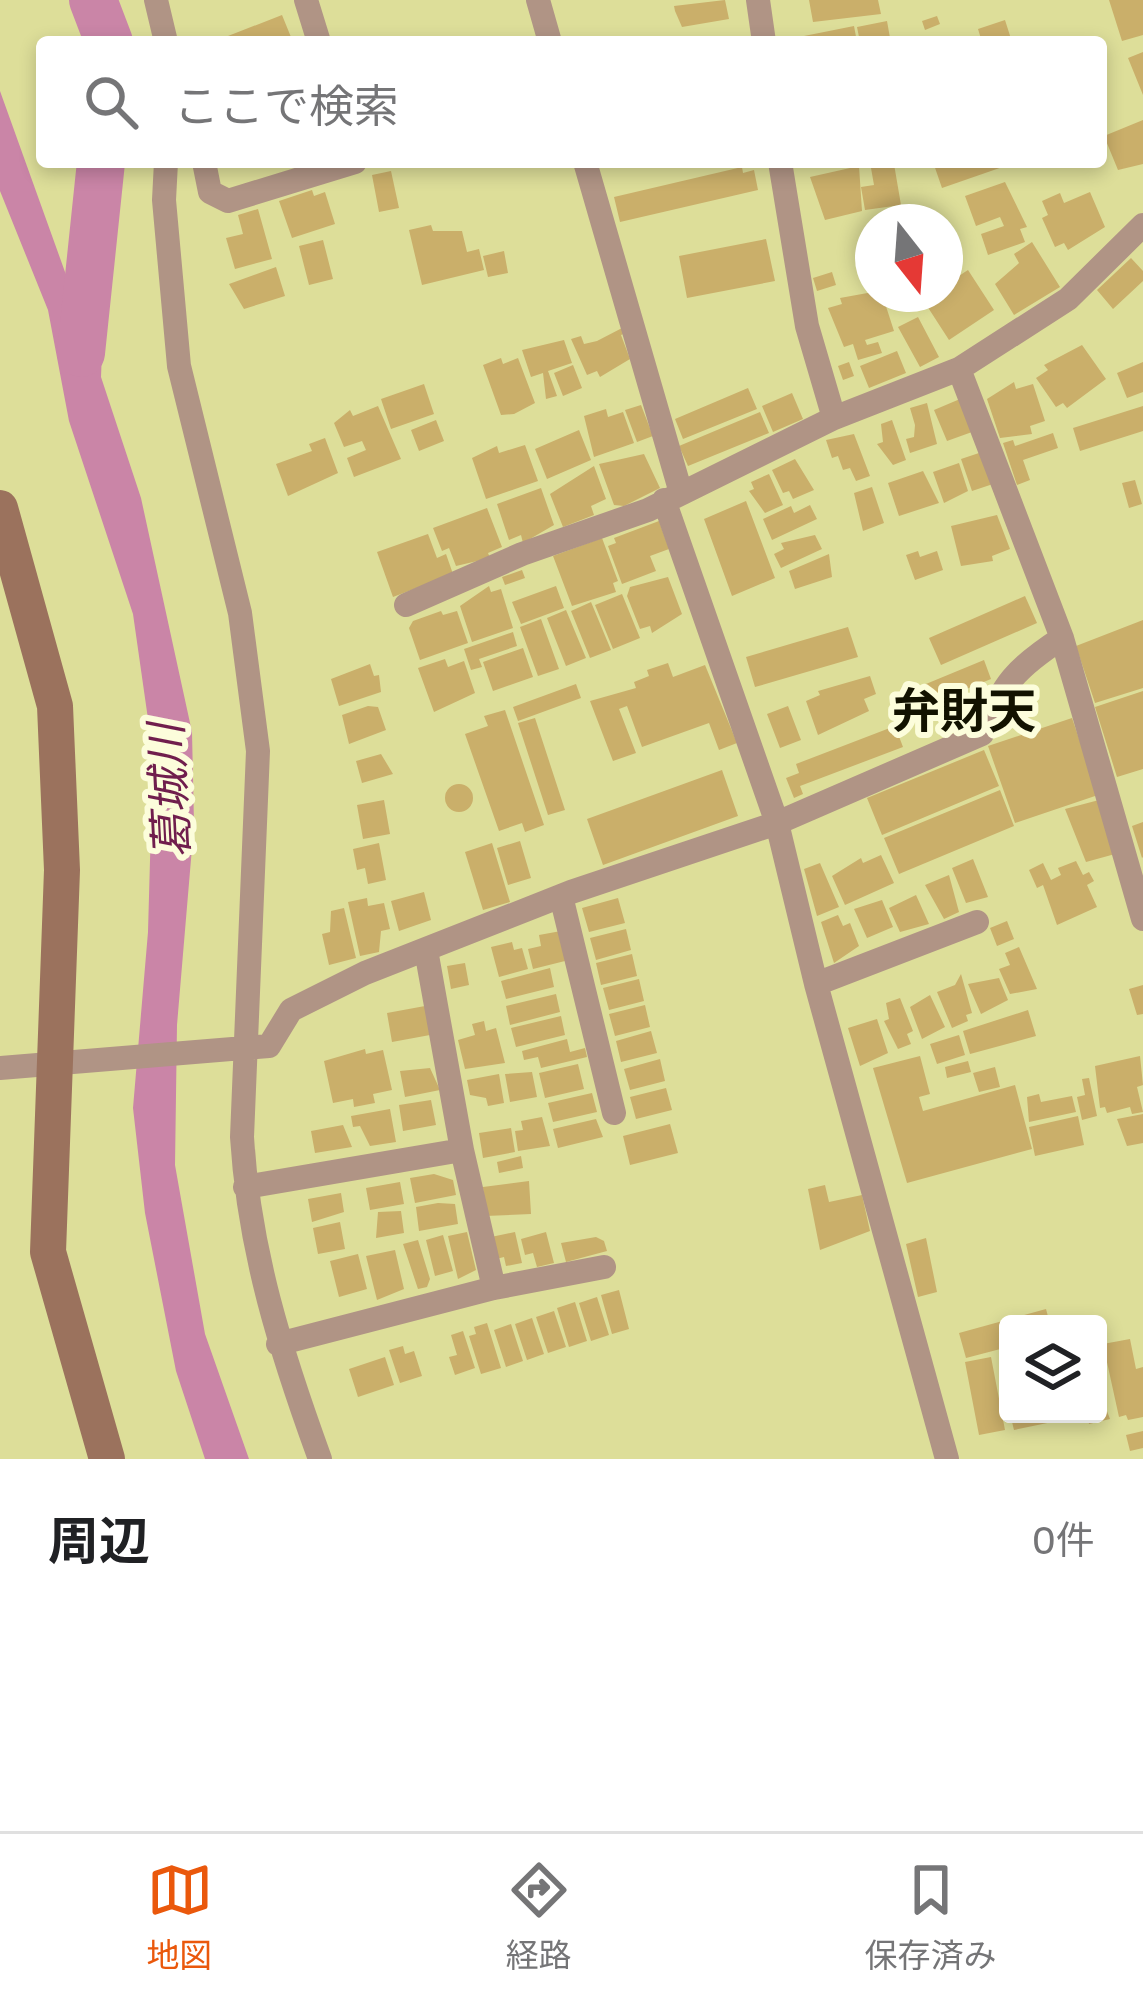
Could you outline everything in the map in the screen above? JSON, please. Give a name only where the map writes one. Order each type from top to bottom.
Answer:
[{"type":"main road","points":[[0,508],[56,706],[68,1060],[48,1252],[107,1459]]},
{"type":"street","points":[[156,0],[165,36]]},
{"type":"street","points":[[306,0],[317,36]]},
{"type":"street","points":[[538,0],[548,36]]},
{"type":"street","points":[[758,0],[763,36]]},
{"type":"street","points":[[166,168],[164,200],[179,366],[240,614],[258,752],[241,1048],[245,1186],[258,1271],[278,1344],[320,1459]]},
{"type":"street","points":[[205,168],[210,192],[228,201],[335,168]]},
{"type":"street","points":[[587,168],[673,497],[777,823],[816,984],[947,1459]]},
{"type":"street","points":[[781,168],[807,326],[834,418]]},
{"type":"street","points":[[406,604],[673,497],[834,418],[959,369],[1068,299],[1143,225]]},
{"type":"street","points":[[959,369],[1062,638],[1143,919]]},
{"type":"street","points":[[0,1068],[269,1046],[290,1010],[426,950],[561,896],[777,823],[982,734],[999,692],[1020,665],[1062,638]]},
{"type":"street","points":[[561,896],[614,1112]]},
{"type":"street","points":[[816,984],[977,922]]},
{"type":"street","points":[[426,950],[462,1150],[494,1288]]},
{"type":"street","points":[[245,1186],[462,1150]]},
{"type":"street","points":[[278,1344],[494,1288],[604,1267]]},
{"type":"water","name":"葛城川","points":[[0,91],[74,297],[104,299],[101,377],[141,498],[192,732],[194,824],[177,1025],[175,1165],[205,1334],[249,1459],[205,1459],[176,1371],[145,1213],[133,1108],[148,932],[153,754],[133,614],[69,421],[48,310],[0,191]]},
{"type":"building","points":[[725,0],[729,19],[682,27],[674,6]]},
{"type":"building","points":[[809,0],[878,0],[881,14],[813,22]]},
{"type":"building","points":[[1109,0],[1143,0],[1143,35],[1122,41]]},
{"type":"building","points":[[282,15],[291,36],[228,36]]},
{"type":"building","points":[[937,16],[940,24],[925,30],[922,21]]},
{"type":"building","points":[[1005,20],[1010,36],[980,36],[978,29]]},
{"type":"building","points":[[887,21],[890,36],[859,36],[857,27]]},
{"type":"building","points":[[854,26],[856,36],[804,36]]},
{"type":"building","points":[[1143,52],[1143,95],[1128,58]]},
{"type":"building","points":[[1143,120],[1143,164],[1118,170],[1107,135]]},
{"type":"building","points":[[738,168],[743,173],[754,170],[758,190],[620,222],[614,197]]},
{"type":"building","points":[[859,168],[862,204],[855,204],[855,213],[825,220],[810,177]]},
{"type":"building","points":[[871,168],[895,168],[901,204],[864,204],[861,187],[874,185]]},
{"type":"building","points":[[935,168],[1000,168],[942,188]]},
{"type":"building","points":[[391,171],[399,208],[379,212],[372,175]]},
{"type":"building","points":[[1005,182],[1027,227],[1020,229],[1025,242],[988,255],[981,234],[1004,226],[1000,217],[976,226],[965,196]]},
{"type":"building","points":[[312,190],[314,196],[325,192],[335,224],[292,238],[279,201]]},
{"type":"building","points":[[1090,192],[1105,227],[1068,250],[1064,243],[1055,247],[1042,218],[1048,215],[1042,201],[1060,193],[1064,203]]},
{"type":"building","points":[[258,209],[272,259],[235,269],[226,238],[243,234],[238,215]]},
{"type":"building","points":[[431,225],[433,231],[462,231],[467,252],[479,249],[484,270],[422,285],[409,230]]},
{"type":"building","points":[[766,239],[775,281],[687,298],[679,256]]},
{"type":"building","points":[[323,240],[333,279],[309,285],[299,246]]},
{"type":"building","points":[[1032,242],[1060,287],[1014,315],[995,284],[1019,263],[1014,254]]},
{"type":"building","points":[[504,251],[508,273],[488,277],[483,256]]},
{"type":"building","points":[[1131,258],[1143,271],[1143,281],[1113,309],[1097,290]]},
{"type":"building","points":[[276,267],[285,296],[244,309],[229,284]]},
{"type":"building","points":[[968,270],[994,310],[949,340],[931,312],[963,312],[963,273]]},
{"type":"building","points":[[832,272],[836,285],[817,291],[813,278]]},
{"type":"building","points":[[855,295],[855,312],[888,312],[894,331],[865,340],[867,345],[878,342],[882,353],[858,360],[853,344],[844,347],[828,308],[842,304],[840,298]]},
{"type":"building","points":[[918,317],[939,357],[920,367],[898,327]]},
{"type":"building","points":[[624,327],[626,333],[621,335],[630,359],[600,377],[597,371],[587,375],[571,339],[581,336],[584,344]]},
{"type":"building","points":[[564,340],[572,363],[548,371],[557,396],[546,399],[543,373],[531,377],[522,350]]},
{"type":"building","points":[[1082,345],[1106,379],[1067,408],[1063,403],[1056,407],[1036,378],[1048,370],[1044,365]]},
{"type":"building","points":[[897,351],[906,373],[869,388],[860,366]]},
{"type":"building","points":[[501,358],[503,364],[518,358],[535,403],[514,414],[501,415],[483,365]]},
{"type":"building","points":[[849,362],[854,376],[843,380],[838,366]]},
{"type":"building","points":[[1143,362],[1143,392],[1127,398],[1117,373]]},
{"type":"building","points":[[573,365],[582,388],[563,396],[554,373]]},
{"type":"building","points":[[1014,382],[1016,389],[1033,384],[1045,421],[1030,426],[1032,434],[1000,438],[987,399]]},
{"type":"building","points":[[424,384],[434,414],[391,429],[381,399]]},
{"type":"building","points":[[748,388],[757,409],[683,439],[675,419]]},
{"type":"building","points":[[792,393],[803,419],[773,432],[762,406]]},
{"type":"building","points":[[960,399],[972,432],[947,441],[934,410]]},
{"type":"building","points":[[927,403],[937,444],[910,453],[906,439],[914,437],[915,425],[910,408]]},
{"type":"building","points":[[641,405],[653,436],[637,442],[625,410]]},
{"type":"building","points":[[378,406],[401,459],[354,477],[347,458],[366,450],[362,441],[344,447],[334,423],[350,410],[353,416]]},
{"type":"building","points":[[1143,406],[1143,431],[1080,451],[1073,428]]},
{"type":"building","points":[[606,409],[608,417],[623,412],[634,443],[594,457],[584,416]]},
{"type":"building","points":[[760,412],[769,433],[688,466],[679,446]]},
{"type":"building","points":[[436,420],[444,441],[419,451],[411,430]]},
{"type":"building","points":[[892,420],[906,460],[893,465],[877,444],[883,442],[881,424]]},
{"type":"building","points":[[579,430],[591,460],[547,479],[535,449]]},
{"type":"building","points":[[1053,433],[1058,448],[1023,460],[1030,480],[1017,485],[1003,443],[1013,440],[1015,446]]},
{"type":"building","points":[[854,434],[870,476],[856,481],[850,468],[843,470],[838,456],[832,458],[826,440]]},
{"type":"building","points":[[325,438],[338,473],[288,496],[276,464],[312,451],[309,444]]},
{"type":"building","points":[[525,445],[538,481],[486,499],[472,458],[497,446],[499,453]]},
{"type":"building","points":[[985,451],[996,483],[972,491],[961,459]]},
{"type":"building","points":[[644,454],[660,488],[624,506],[614,505],[599,464]]},
{"type":"building","points":[[795,459],[814,490],[793,499],[789,491],[783,493],[772,470]]},
{"type":"building","points":[[959,463],[968,491],[944,503],[933,472]]},
{"type":"building","points":[[594,466],[606,499],[591,506],[594,515],[563,527],[550,494]]},
{"type":"building","points":[[923,471],[939,503],[899,516],[888,483]]},
{"type":"building","points":[[769,474],[783,505],[765,513],[749,491],[754,489],[751,482]]},
{"type":"building","points":[[1135,480],[1142,504],[1129,508],[1122,483]]},
{"type":"building","points":[[872,487],[884,523],[863,531],[854,493]]},
{"type":"building","points":[[541,488],[554,525],[523,543],[521,535],[509,540],[497,504]]},
{"type":"building","points":[[746,501],[775,578],[732,596],[704,519]]},
{"type":"building","points":[[810,505],[817,519],[772,540],[763,519],[791,506],[794,513]]},
{"type":"building","points":[[487,508],[502,547],[488,553],[490,558],[456,566],[449,548],[442,551],[433,528]]},
{"type":"building","points":[[997,515],[1010,549],[992,556],[993,561],[961,566],[951,526]]},
{"type":"building","points":[[659,521],[669,549],[650,556],[656,571],[622,584],[608,546],[616,543],[614,538]]},
{"type":"building","points":[[428,534],[437,558],[446,554],[453,574],[393,597],[377,552]]},
{"type":"building","points":[[815,535],[822,549],[781,568],[774,554],[784,549],[781,543]]},
{"type":"building","points":[[602,538],[618,581],[613,583],[616,592],[572,606],[553,556]]},
{"type":"building","points":[[918,551],[920,557],[937,551],[943,570],[915,580],[906,555]]},
{"type":"building","points":[[829,554],[832,577],[795,589],[789,571]]},
{"type":"building","points":[[522,570],[525,578],[505,585],[502,577]]},
{"type":"building","points":[[668,577],[682,614],[652,633],[650,626],[640,629],[627,596],[630,587]]},
{"type":"building","points":[[489,586],[491,592],[501,589],[513,628],[472,642],[460,606]]},
{"type":"building","points":[[556,586],[564,608],[521,624],[512,602]]},
{"type":"building","points":[[622,594],[640,638],[613,649],[595,605]]},
{"type":"building","points":[[1025,596],[1037,623],[941,665],[929,638]]},
{"type":"building","points":[[591,602],[611,650],[590,658],[571,611]]},
{"type":"building","points":[[566,610],[586,658],[566,666],[547,618]]},
{"type":"building","points":[[441,611],[443,615],[457,611],[468,643],[420,660],[409,628],[413,621]]},
{"type":"building","points":[[541,619],[559,669],[538,676],[520,627]]},
{"type":"building","points":[[1143,620],[1143,688],[1095,703],[1076,646]]},
{"type":"building","points":[[848,627],[858,657],[755,687],[746,657]]},
{"type":"building","points":[[513,632],[517,646],[479,659],[482,667],[471,670],[464,649]]},
{"type":"building","points":[[523,648],[533,677],[493,691],[483,662]]},
{"type":"building","points":[[445,659],[448,667],[464,661],[475,693],[434,712],[418,668]]},
{"type":"building","points":[[984,660],[991,679],[900,716],[892,698]]},
{"type":"building","points":[[668,663],[673,677],[705,665],[737,743],[719,750],[709,723],[642,747],[627,706],[619,709],[636,753],[613,761],[590,701],[636,688],[634,682],[649,676],[647,670]]},
{"type":"building","points":[[370,664],[374,676],[379,675],[381,692],[339,706],[331,679]]},
{"type":"building","points":[[870,676],[876,694],[864,699],[869,711],[818,735],[806,701],[820,695],[818,691]]},
{"type":"building","points":[[576,684],[581,698],[518,721],[513,707]]},
{"type":"building","points":[[1143,691],[1143,769],[1117,777],[1095,707]]},
{"type":"building","points":[[788,706],[801,740],[780,748],[767,714]]},
{"type":"building","points":[[378,707],[386,730],[349,744],[342,715]]},
{"type":"building","points":[[505,710],[544,825],[525,832],[522,823],[499,831],[465,734],[488,726],[484,716]]},
{"type":"building","points":[[535,718],[565,810],[548,815],[518,723]]},
{"type":"building","points":[[1072,718],[1098,795],[1015,823],[988,746]]},
{"type":"building","points":[[895,726],[903,747],[800,786],[803,794],[794,798],[786,778],[799,773],[796,764]]},
{"type":"building","points":[[984,750],[999,786],[882,835],[867,798]]},
{"type":"building","points":[[381,754],[393,774],[362,783],[356,761]]},
{"type":"building","points":[[722,770],[738,816],[603,865],[587,819]]},
{"type":"building","points":[[459,784],[469,788],[473,798],[469,808],[459,812],[449,808],[445,798],[449,788]]},
{"type":"building","points":[[1000,790],[1014,826],[899,874],[884,838]]},
{"type":"building","points":[[384,800],[390,834],[363,839],[357,805]]},
{"type":"building","points":[[1099,800],[1115,854],[1086,862],[1065,809]]},
{"type":"building","points":[[1143,822],[1143,857],[1142,858],[1132,826]]},
{"type":"building","points":[[520,841],[531,878],[508,885],[497,848]]},
{"type":"building","points":[[379,843],[386,880],[368,884],[365,868],[357,870],[353,849]]},
{"type":"building","points":[[492,843],[510,902],[483,910],[465,852]]},
{"type":"building","points":[[881,855],[894,883],[845,905],[832,876],[861,858],[863,863]]},
{"type":"building","points":[[973,859],[988,897],[966,903],[952,868]]},
{"type":"building","points":[[1076,861],[1083,875],[1089,872],[1094,881],[1087,885],[1097,907],[1057,925],[1043,885],[1037,888],[1029,870],[1043,863],[1051,880],[1061,875],[1058,868]]},
{"type":"building","points":[[820,863],[839,907],[817,916],[804,869]]},
{"type":"building","points":[[949,875],[959,912],[944,919],[925,885]]},
{"type":"building","points":[[424,892],[431,920],[399,931],[391,901]]},
{"type":"building","points":[[916,895],[929,924],[900,932],[889,908]]},
{"type":"building","points":[[367,898],[368,906],[384,903],[390,929],[381,931],[379,952],[360,956],[348,902]]},
{"type":"building","points":[[618,898],[625,923],[589,932],[582,908]]},
{"type":"building","points":[[882,900],[893,927],[867,938],[854,909]]},
{"type":"building","points":[[344,908],[356,958],[329,965],[322,934],[330,932],[331,911]]},
{"type":"building","points":[[838,915],[843,926],[850,923],[859,946],[834,963],[821,922]]},
{"type":"building","points":[[1007,921],[1014,939],[997,946],[990,928]]},
{"type":"building","points":[[626,929],[631,950],[596,960],[590,938]]},
{"type":"building","points":[[561,931],[565,961],[533,969],[528,949],[541,946],[539,935]]},
{"type":"building","points":[[512,942],[514,950],[522,948],[528,969],[499,977],[491,947]]},
{"type":"building","points":[[1019,947],[1037,989],[1010,994],[999,969],[1010,965],[1005,953]]},
{"type":"building","points":[[632,954],[637,976],[601,985],[596,963]]},
{"type":"building","points":[[465,963],[469,985],[451,989],[447,966]]},
{"type":"building","points":[[550,968],[554,987],[506,999],[501,981]]},
{"type":"building","points":[[961,974],[972,1013],[966,1015],[968,1021],[952,1028],[937,992],[955,985]]},
{"type":"building","points":[[999,978],[1008,1000],[981,1014],[968,984]]},
{"type":"building","points":[[639,979],[644,1001],[609,1010],[603,988]]},
{"type":"building","points":[[1143,985],[1143,1014],[1137,1015],[1129,989]]},
{"type":"building","points":[[556,994],[560,1012],[510,1025],[506,1006]]},
{"type":"building","points":[[930,995],[945,1027],[922,1039],[910,1007]]},
{"type":"building","points":[[900,998],[913,1031],[907,1034],[911,1044],[898,1049],[884,1021],[889,1019],[886,1003]]},
{"type":"building","points":[[645,1005],[650,1027],[615,1036],[609,1014]]},
{"type":"building","points":[[425,1006],[430,1035],[392,1042],[387,1013]]},
{"type":"building","points":[[1028,1010],[1036,1036],[970,1054],[963,1031]]},
{"type":"building","points":[[561,1016],[565,1035],[516,1047],[511,1028]]},
{"type":"building","points":[[877,1019],[888,1053],[860,1066],[848,1028]]},
{"type":"building","points":[[484,1021],[486,1031],[496,1028],[505,1063],[465,1069],[458,1040],[475,1035],[472,1024]]},
{"type":"building","points":[[651,1031],[657,1053],[621,1062],[616,1041]]},
{"type":"building","points":[[959,1035],[965,1055],[937,1064],[930,1044]]},
{"type":"building","points":[[567,1039],[570,1052],[585,1048],[587,1057],[541,1068],[538,1057],[524,1060],[522,1051]]},
{"type":"building","points":[[365,1049],[366,1054],[383,1050],[392,1090],[373,1094],[375,1103],[354,1107],[353,1099],[333,1103],[324,1061]]},
{"type":"building","points":[[920,1056],[930,1094],[919,1097],[923,1111],[1015,1085],[1032,1149],[907,1183],[873,1068]]},
{"type":"building","points":[[1140,1056],[1143,1085],[1137,1087],[1143,1112],[1132,1114],[1130,1107],[1107,1113],[1105,1107],[1100,1108],[1095,1066]]},
{"type":"building","points":[[660,1059],[665,1081],[630,1090],[624,1069]]},
{"type":"building","points":[[968,1061],[971,1072],[947,1078],[945,1067]]},
{"type":"building","points":[[578,1064],[584,1089],[545,1098],[539,1073]]},
{"type":"building","points":[[995,1067],[1000,1087],[979,1092],[973,1073]]},
{"type":"building","points":[[430,1068],[440,1090],[405,1097],[400,1071]]},
{"type":"building","points":[[532,1072],[537,1097],[510,1102],[505,1074]]},
{"type":"building","points":[[499,1074],[504,1103],[488,1106],[486,1098],[470,1095],[467,1080]]},
{"type":"building","points":[[1089,1078],[1097,1116],[1082,1120],[1077,1097],[1085,1095],[1082,1079]]},
{"type":"building","points":[[666,1088],[672,1110],[636,1119],[630,1097]]},
{"type":"building","points":[[592,1093],[597,1112],[553,1122],[548,1103]]},
{"type":"building","points":[[1039,1094],[1041,1102],[1072,1096],[1076,1112],[1029,1122],[1027,1097]]},
{"type":"building","points":[[431,1100],[436,1125],[403,1131],[399,1105]]},
{"type":"building","points":[[390,1109],[396,1142],[370,1146],[360,1126],[353,1127],[351,1116]]},
{"type":"building","points":[[1143,1114],[1143,1143],[1127,1146],[1117,1119]]},
{"type":"building","points":[[1078,1116],[1084,1145],[1035,1156],[1029,1127]]},
{"type":"building","points":[[542,1117],[550,1146],[518,1151],[515,1131],[523,1130],[521,1121]]},
{"type":"building","points":[[596,1119],[603,1137],[558,1148],[553,1129]]},
{"type":"building","points":[[670,1124],[678,1153],[630,1165],[623,1136]]},
{"type":"building","points":[[343,1125],[352,1147],[315,1153],[311,1131]]},
{"type":"building","points":[[511,1128],[515,1152],[483,1158],[479,1133]]},
{"type":"building","points":[[521,1156],[523,1168],[499,1173],[497,1162]]},
{"type":"building","points":[[434,1174],[453,1180],[456,1195],[415,1203],[410,1178]]},
{"type":"building","points":[[529,1181],[531,1214],[485,1216],[483,1187]]},
{"type":"building","points":[[400,1182],[404,1204],[370,1210],[366,1188]]},
{"type":"building","points":[[825,1185],[829,1202],[862,1195],[870,1231],[820,1250],[808,1189]]},
{"type":"building","points":[[341,1193],[344,1212],[312,1222],[308,1199]]},
{"type":"building","points":[[455,1204],[458,1224],[419,1231],[416,1207]]},
{"type":"building","points":[[401,1211],[404,1233],[376,1238],[378,1212]]},
{"type":"building","points":[[340,1222],[345,1249],[318,1254],[313,1228]]},
{"type":"building","points":[[467,1232],[476,1270],[458,1279],[448,1236]]},
{"type":"building","points":[[515,1232],[522,1263],[506,1266],[504,1257],[496,1259],[491,1237]]},
{"type":"building","points":[[546,1232],[554,1263],[537,1267],[533,1253],[525,1255],[521,1239]]},
{"type":"building","points":[[443,1235],[453,1271],[435,1276],[426,1240]]},
{"type":"building","points":[[596,1237],[604,1241],[607,1251],[566,1262],[561,1243]]},
{"type":"building","points":[[926,1238],[937,1292],[918,1297],[906,1244]]},
{"type":"building","points":[[418,1240],[430,1279],[427,1287],[418,1289],[403,1244]]},
{"type":"building","points":[[395,1250],[404,1289],[377,1300],[366,1256]]},
{"type":"building","points":[[358,1254],[367,1289],[339,1297],[330,1261]]},
{"type":"building","points":[[619,1290],[629,1329],[612,1334],[601,1295]]},
{"type":"building","points":[[597,1297],[609,1335],[591,1341],[579,1303]]},
{"type":"building","points":[[575,1302],[587,1341],[569,1347],[557,1308]]},
{"type":"building","points":[[554,1311],[566,1347],[548,1353],[536,1317]]},
{"type":"building","points":[[532,1318],[544,1354],[527,1360],[515,1324]]},
{"type":"building","points":[[999,1322],[999,1349],[966,1358],[959,1333]]},
{"type":"building","points":[[487,1323],[501,1368],[481,1374],[469,1336],[476,1334],[474,1327]]},
{"type":"building","points":[[511,1324],[523,1361],[506,1367],[494,1330]]},
{"type":"building","points":[[463,1331],[475,1368],[455,1375],[449,1357],[457,1355],[451,1335]]},
{"type":"building","points":[[1130,1339],[1136,1369],[1143,1367],[1143,1417],[1119,1417],[1107,1343]]},
{"type":"building","points":[[403,1346],[405,1354],[414,1351],[422,1376],[400,1383],[389,1350]]},
{"type":"building","points":[[385,1357],[394,1385],[358,1397],[349,1369]]},
{"type":"building","points":[[991,1357],[999,1423],[1005,1430],[979,1435],[965,1362]]},
{"type":"building","points":[[1012,1423],[1048,1423],[1014,1430]]},
{"type":"building","points":[[1143,1431],[1143,1448],[1130,1451],[1126,1435]]},
{"type":"waterway","points":[[93,0],[107,36]]},
{"type":"waterway","points":[[81,353],[100,168]]},
{"type":"district","name":"弁財天","points":[[964,710]]}]
